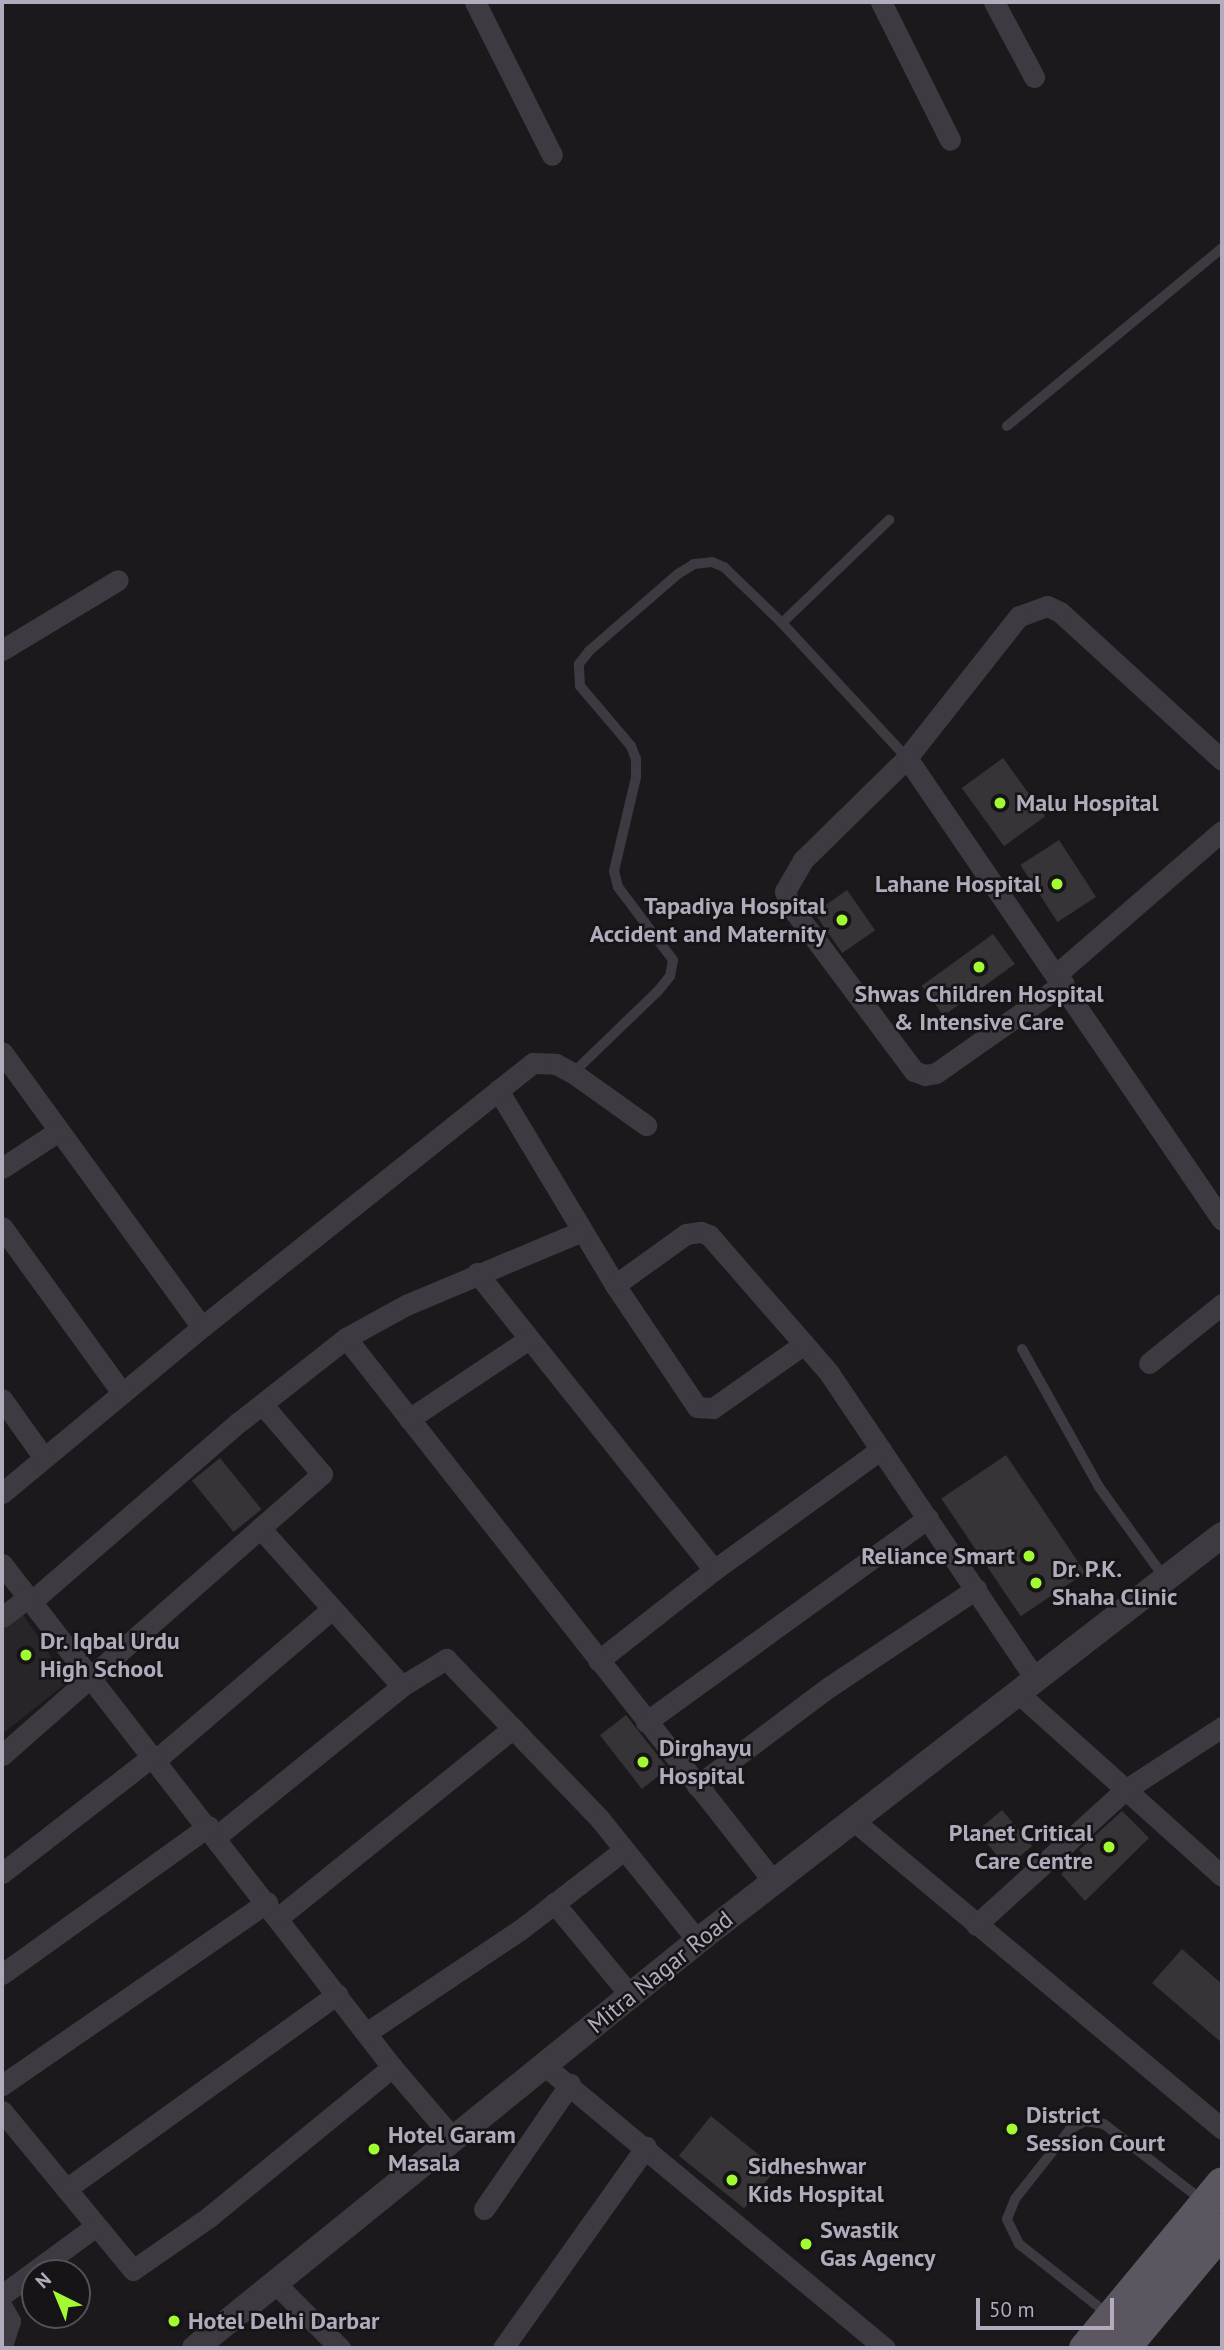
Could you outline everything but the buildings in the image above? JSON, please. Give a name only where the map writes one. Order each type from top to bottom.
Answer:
[{"type":"main road","points":[[1085,2348],[1111,2316],[1218,2216]]},
{"type":"main road","points":[[1122,2348],[1218,2216]]},
{"type":"street","points":[[475,2],[552,155]]},
{"type":"street","points":[[881,2],[950,140]]},
{"type":"street","points":[[995,2],[1034,77]]},
{"type":"street","points":[[2,650],[118,580]]},
{"type":"street","points":[[1222,760],[1060,612],[1046,606],[1035,607],[1019,616],[907,758],[803,860],[785,891],[789,905],[914,1070],[925,1075],[936,1073],[1061,978],[1222,831]]},
{"type":"street","points":[[907,758],[1214,1193],[1222,1220]]},
{"type":"street","points":[[2,1052],[57,1132],[202,1326]]},
{"type":"street","points":[[2,1493],[202,1326],[533,1063],[556,1064],[573,1073],[646,1125]]},
{"type":"street","points":[[498,1090],[615,1285],[691,1401],[704,1410],[804,1344]]},
{"type":"street","points":[[2,1168],[57,1132]]},
{"type":"street","points":[[2,1227],[122,1393]]},
{"type":"street","points":[[2,1618],[30,1599],[262,1404],[346,1338],[477,1273],[582,1231]]},
{"type":"street","points":[[615,1285],[685,1234],[701,1232],[709,1235],[804,1344],[881,1449],[976,1589],[1026,1685],[1125,1790],[1222,1876]]},
{"type":"street","points":[[477,1273],[714,1570]]},
{"type":"street","points":[[1149,1363],[1222,1304]]},
{"type":"street","points":[[346,1338],[774,1882]]},
{"type":"street","points":[[409,1419],[528,1339]]},
{"type":"street","points":[[2,1399],[44,1458]]},
{"type":"street","points":[[2,1755],[94,1678],[322,1474],[262,1404]]},
{"type":"street","points":[[598,1661],[714,1570],[881,1449]]},
{"type":"street","points":[[646,1722],[804,1603],[928,1518]]},
{"type":"street","points":[[260,1528],[402,1686]]},
{"type":"street","name":"Mitra Nagar Road","points":[[195,2348],[452,2137],[545,2066],[698,1941],[1164,1577],[1222,1535]]},
{"type":"street","points":[[2,1564],[213,1831],[392,2067],[452,2137]]},
{"type":"street","points":[[697,1786],[830,1687],[976,1589]]},
{"type":"street","points":[[2,1873],[155,1757],[332,1609]]},
{"type":"street","points":[[2,1974],[213,1831],[402,1686],[446,1659],[624,1850],[698,1941]]},
{"type":"street","points":[[976,1925],[1125,1790],[1222,1727]]},
{"type":"street","points":[[3,2082],[273,1910],[513,1728]]},
{"type":"street","points":[[854,1821],[1222,2129]]},
{"type":"street","points":[[366,2033],[554,1903],[624,1850]]},
{"type":"street","points":[[554,1903],[631,1996]]},
{"type":"street","points":[[66,2189],[337,1994]]},
{"type":"street","points":[[545,2066],[646,2147],[885,2348]]},
{"type":"street","points":[[2,2111],[133,2270],[209,2217],[392,2067]]},
{"type":"street","points":[[484,2209],[570,2084]]},
{"type":"street","points":[[503,2348],[646,2147]]},
{"type":"street","points":[[2,2295],[96,2226]]},
{"type":"street","points":[[276,2284],[340,2348]]},
{"type":"street","points":[[2,2307],[10,2321],[2,2346]]},
{"type":"lane","points":[[1007,426],[1222,248]]},
{"type":"lane","points":[[782,623],[889,520]]},
{"type":"lane","points":[[573,1073],[659,991],[670,976],[673,960],[618,887],[614,871],[636,777],[636,759],[631,746],[580,686],[579,664],[694,564],[712,562],[724,567],[782,623],[907,758]]},
{"type":"lane","points":[[1022,1349],[1098,1487],[1164,1577]]},
{"type":"lane","points":[[1111,2316],[1019,2244],[1007,2219],[1016,2199],[1070,2129],[1085,2121],[1104,2124],[1218,2216]]},
{"type":"shaded area","name":"Dr. Iqbal Urdu High School","points":[[22,1613],[68,1682],[2,1734],[2,1629]]},
{"type":"place","name":"Malu Hospital","points":[[1000,803]]},
{"type":"place","name":"Lahane Hospital","points":[[1057,884]]},
{"type":"place","name":"Tapadiya Hospital Accident and Maternity","points":[[842,920]]},
{"type":"place","name":"Shwas Children Hospital & Intensive Care","points":[[979,967]]},
{"type":"place","name":"Reliance Smart","points":[[1029,1556]]},
{"type":"place","name":"Dr. P.K. Shaha Clinic","points":[[1036,1583]]},
{"type":"place","name":"Dr. Iqbal Urdu High School","points":[[26,1655]]},
{"type":"place","name":"Dirghayu Hospital","points":[[643,1762]]},
{"type":"place","name":"Planet Critical Care Centre","points":[[1109,1847]]},
{"type":"place","name":"District Session Court","points":[[1012,2129]]},
{"type":"place","name":"Hotel Garam Masala","points":[[374,2149]]},
{"type":"place","name":"Sidheshwar Kids Hospital","points":[[732,2180]]},
{"type":"place","name":"Swastik Gas Agency","points":[[806,2244]]},
{"type":"place","name":"Hotel Delhi Darbar","points":[[174,2321]]}]
